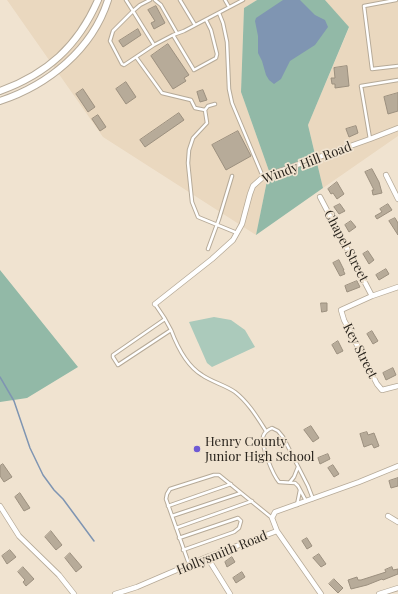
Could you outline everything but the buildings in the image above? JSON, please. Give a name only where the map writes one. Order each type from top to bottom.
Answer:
[{"type":"street","points":[[0,92],[30,79],[58,58],[81,32],[98,0]]},
{"type":"street","points":[[0,101],[24,93],[40,84],[60,69],[91,34],[108,0]]},
{"type":"street","name":"Windy Hill Road","points":[[155,304],[225,248],[238,233],[253,186],[263,177],[370,140],[398,128]]},
{"type":"street","points":[[386,175],[398,199]]},
{"type":"street","name":"Chapel Street","points":[[320,197],[372,296]]},
{"type":"street","points":[[372,296],[398,287]]},
{"type":"street","name":"Key Street","points":[[372,296],[341,310],[354,342],[377,384],[382,390],[398,386]]},
{"type":"street","name":"Hollysmith Road","points":[[115,594],[137,587],[207,557],[277,531],[272,518],[275,512],[306,502],[398,466]]},
{"type":"street","points":[[0,506],[19,536],[59,575],[74,594]]},
{"type":"street","points":[[388,516],[398,522]]},
{"type":"street","points":[[277,531],[321,594]]},
{"type":"street","points":[[207,557],[230,594]]},
{"type":"street","points":[[378,594],[398,588]]},
{"type":"lane","points":[[126,0],[154,45]]},
{"type":"lane","points":[[150,0],[140,5],[113,31],[110,41],[122,65],[130,62],[154,45],[243,0]]},
{"type":"lane","points":[[155,0],[161,5],[177,33]]},
{"type":"lane","points":[[180,0],[195,25]]},
{"type":"lane","points":[[225,0],[229,7]]},
{"type":"lane","points":[[396,0],[364,6],[372,69],[398,66]]},
{"type":"lane","points":[[219,13],[227,42],[229,89],[232,103],[263,177]]},
{"type":"lane","points":[[173,35],[194,70],[216,58],[217,54],[211,30],[206,20]]},
{"type":"lane","points":[[136,57],[162,93],[191,100],[195,108],[204,110]]},
{"type":"lane","points":[[370,140],[360,86],[398,80]]},
{"type":"lane","points":[[204,110],[208,106],[215,104]]},
{"type":"lane","points":[[204,110],[207,123],[193,138],[189,150],[188,163],[192,202],[198,217],[238,233]]},
{"type":"lane","points":[[208,248],[219,219],[232,176]]},
{"type":"lane","points":[[155,304],[165,319],[190,366],[202,376],[225,386],[236,393],[247,404],[266,431]]},
{"type":"lane","points":[[165,319],[113,355],[113,357],[118,365],[120,365],[171,330]]},
{"type":"lane","points":[[306,502],[295,483],[278,482],[275,477],[263,442],[263,435],[266,431],[272,428],[278,431],[283,437],[313,499]]},
{"type":"lane","points":[[290,482],[294,477],[298,466]]},
{"type":"lane","points":[[189,565],[168,506],[166,496],[170,489],[214,474],[221,476],[232,484],[272,518]]},
{"type":"lane","points":[[168,506],[232,484]]},
{"type":"lane","points":[[297,505],[300,490]]},
{"type":"lane","points":[[172,516],[242,493]]},
{"type":"lane","points":[[176,528],[252,501]]},
{"type":"lane","points":[[179,538],[238,518],[241,521],[239,528],[234,532],[183,550]]},
{"type":"shaded area","points":[[7,0],[257,0],[244,8],[241,92],[269,171],[256,235],[103,137]]},
{"type":"shaded area","points":[[325,0],[398,0],[398,136],[323,188],[308,125],[349,28]]},
{"type":"green space","points":[[257,0],[325,0],[349,27],[308,125],[323,188],[256,235],[269,171],[241,92],[244,8]]},
{"type":"green space","points":[[0,270],[78,367],[27,398],[0,402]]},
{"type":"green space","points":[[214,317],[231,320],[245,330],[255,347],[212,367],[207,363],[189,322]]},
{"type":"water","points":[[283,0],[300,0],[315,15],[325,20],[328,27],[315,45],[290,61],[281,79],[274,84],[266,75],[258,53],[258,36],[255,21],[256,18]]},
{"type":"waterway","points":[[0,377],[14,401],[30,448],[43,475],[94,541]]},
{"type":"place","name":"Henry County Junior High School","points":[[197,449]]}]
